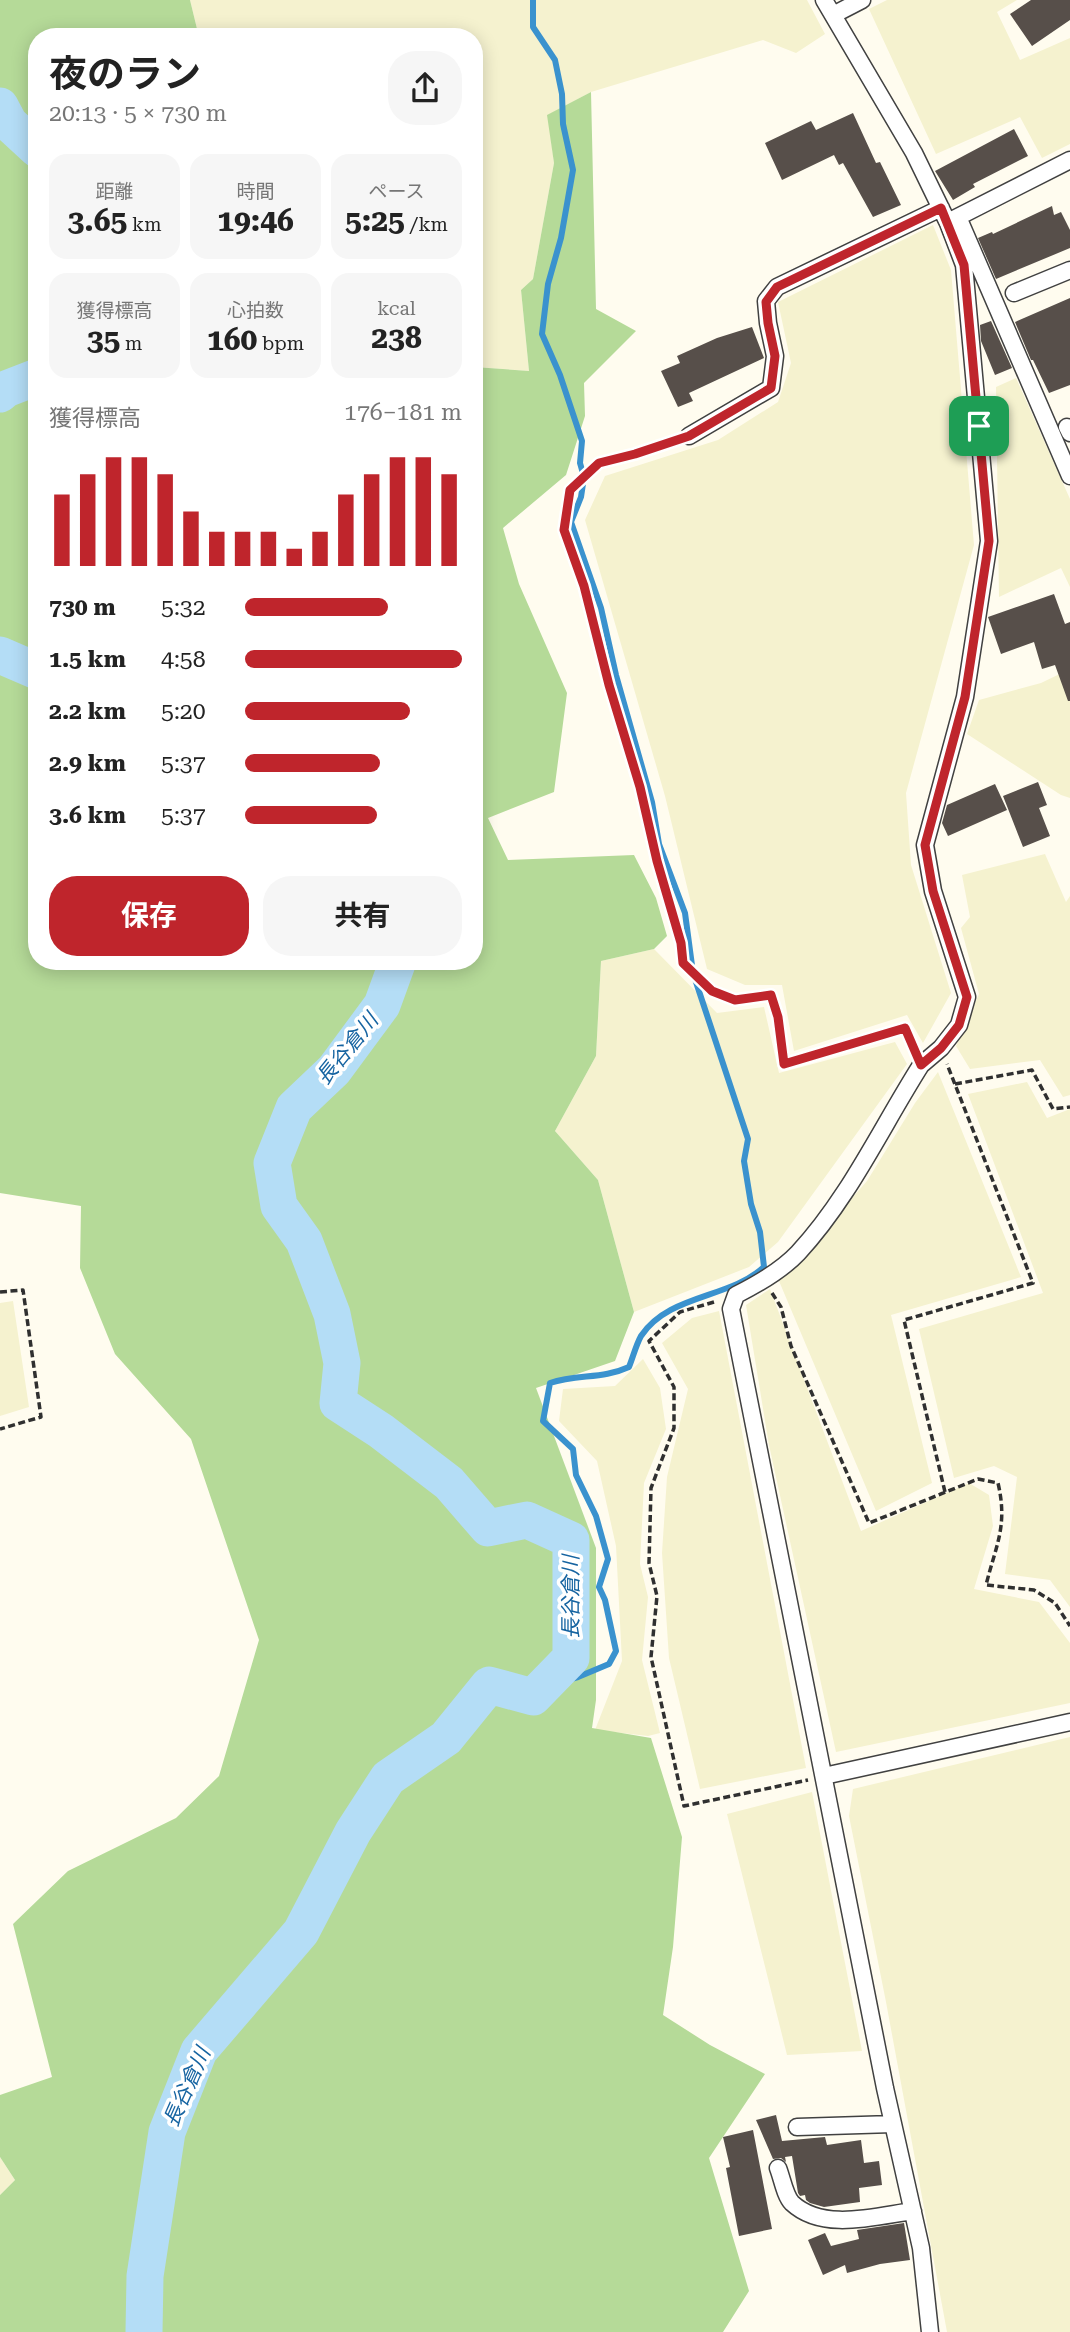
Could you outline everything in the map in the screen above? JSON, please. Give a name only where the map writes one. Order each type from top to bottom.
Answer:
[{"type":"street","points":[[824,0],[949,216],[1070,476]]},
{"type":"street","points":[[832,15],[862,0]]},
{"type":"street","points":[[689,436],[771,388],[775,356],[766,302],[777,287],[949,216],[1070,160]]},
{"type":"street","points":[[930,2332],[926,2275],[893,2124],[731,1309],[736,1295],[765,1280],[797,1255],[835,1208],[921,1065],[941,1048],[959,1025],[967,997],[933,891],[925,845],[965,697],[989,541],[964,265],[949,216]]},
{"type":"street","points":[[1014,293],[1070,270]]},
{"type":"street","points":[[824,1776],[1070,1722]]},
{"type":"street","points":[[797,2127],[893,2124]]},
{"type":"street","points":[[778,2168],[790,2202],[815,2217],[851,2219],[913,2211]]},
{"type":"path","points":[[689,436],[599,463],[570,490],[564,530],[584,586],[609,685],[640,787],[657,861],[681,943],[683,963],[712,991],[735,1000],[771,995],[778,1017],[784,1064],[905,1028],[921,1065]]},
{"type":"path","points":[[941,1048],[1034,1283],[904,1320],[944,1492]]},
{"type":"path","points":[[955,1084],[1032,1070],[1053,1109],[1070,1107]]},
{"type":"path","points":[[765,1280],[781,1307],[791,1346],[869,1523],[978,1479],[998,1483],[1003,1526],[986,1585],[1034,1590],[1055,1603],[1070,1626]]},
{"type":"path","points":[[0,1292],[23,1290],[41,1417],[0,1429]]},
{"type":"path","points":[[736,1295],[680,1312],[649,1342],[674,1387],[674,1428],[651,1488],[649,1563],[657,1596],[652,1657],[684,1806],[824,1776]]},
{"type":"shaded area","points":[[190,0],[807,0],[825,34],[796,53],[763,40],[591,92],[548,115],[554,163],[533,279],[521,290],[529,371],[483,368],[483,28],[197,28]]},
{"type":"shaded area","points":[[887,0],[1017,0],[997,12],[1020,60],[1070,38],[1070,144],[1042,158],[1020,117],[936,154],[869,9]]},
{"type":"shaded area","points":[[933,225],[951,270],[974,545],[906,793],[911,865],[951,993],[923,1043],[907,1015],[794,1051],[782,985],[745,985],[707,969],[665,796],[585,520],[605,476],[718,440],[778,402],[791,363],[778,302]]},
{"type":"shaded area","points":[[1016,378],[1070,499],[1070,587],[1061,568],[999,597],[996,387]]},
{"type":"shaded area","points":[[1070,669],[1070,798],[1061,795],[967,734],[979,700],[1041,683]]},
{"type":"shaded area","points":[[1045,854],[1066,902],[1070,896],[1070,1095],[1063,1097],[1040,1060],[970,1069],[956,1046],[979,994],[961,928],[970,917],[962,875]]},
{"type":"shaded area","points":[[654,949],[717,1013],[764,1007],[779,1073],[895,1042],[907,1064],[778,1242],[749,1267],[634,1312],[598,1180],[555,1131],[596,1056],[601,961]]},
{"type":"shaded area","points":[[938,1072],[1021,1277],[891,1315],[932,1483],[876,1511],[779,1281],[867,1181],[915,1103]]},
{"type":"shaded area","points":[[1027,1082],[1047,1118],[1070,1109],[1070,1607],[1050,1580],[1005,1574],[1017,1477],[994,1466],[954,1478],[919,1329],[1043,1293],[968,1094]]},
{"type":"shaded area","points":[[770,1289],[861,1531],[969,1483],[989,1495],[993,1526],[974,1589],[1039,1602],[1070,1643],[1070,1703],[836,1752],[769,1445],[746,1305]]},
{"type":"shaded area","points":[[13,1301],[29,1407],[0,1416],[0,1303]]},
{"type":"shaded area","points":[[719,1311],[806,1768],[700,1789],[669,1658],[662,1553],[667,1477],[688,1389],[662,1343],[692,1318]]},
{"type":"shaded area","points":[[643,1359],[660,1388],[666,1429],[644,1483],[640,1564],[648,1597],[642,1660],[660,1733],[648,1736],[595,1730],[622,1661],[616,1546],[597,1461],[559,1421],[563,1389],[615,1386]]},
{"type":"shaded area","points":[[1070,1737],[1070,2332],[947,2332],[849,1816],[853,1789]]},
{"type":"shaded area","points":[[812,1792],[862,2051],[787,2055],[727,1814]]},
{"type":"shaded area","points":[[0,2157],[15,2180],[0,2195]]},
{"type":"green space","points":[[0,0],[190,0],[197,28],[28,28],[28,970],[483,970],[483,368],[529,371],[521,290],[533,279],[554,163],[547,115],[591,92],[596,309],[636,331],[584,383],[585,416],[566,475],[503,528],[519,584],[567,693],[554,792],[488,818],[508,860],[634,855],[656,898],[667,936],[654,949],[601,961],[596,1056],[555,1131],[598,1180],[634,1312],[615,1361],[536,1388],[596,1548],[596,1700],[592,1728],[651,1738],[682,1837],[673,1947],[663,2015],[710,2045],[765,2074],[709,2158],[749,2291],[723,2332],[0,2332],[0,2195],[15,2180],[0,2157],[0,2095],[52,2077],[13,1924],[68,1871],[176,1818],[219,1776],[259,1640],[191,1439],[115,1354],[80,1268],[81,1206],[0,1193]]},
{"type":"building","points":[[1031,0],[1070,0],[1070,20],[1032,46],[1010,14]]},
{"type":"building","points":[[853,113],[876,163],[880,162],[901,205],[873,217],[843,163],[839,165],[834,155],[782,180],[765,143],[811,121],[816,130]]},
{"type":"building","points":[[1014,129],[1028,156],[973,184],[975,187],[953,200],[935,171]]},
{"type":"building","points":[[1052,206],[1054,215],[1061,212],[1070,230],[1070,248],[996,279],[978,238],[992,232],[993,234]]},
{"type":"building","points":[[1070,298],[1070,385],[1049,393],[1015,322]]},
{"type":"building","points":[[991,321],[1012,368],[995,375],[981,341],[980,325]]},
{"type":"building","points":[[752,327],[764,358],[689,393],[693,401],[678,407],[661,371],[680,363],[677,356],[717,338]]},
{"type":"building","points":[[1054,594],[1065,624],[1070,622],[1070,701],[1055,665],[1042,669],[1034,642],[1001,654],[988,617]]},
{"type":"building","points":[[1038,782],[1047,805],[1039,808],[1050,836],[1023,847],[1003,796]]},
{"type":"building","points":[[995,784],[1007,810],[948,836],[942,823],[947,805]]},
{"type":"building","points":[[776,2115],[782,2141],[825,2137],[827,2145],[861,2140],[864,2163],[879,2161],[882,2185],[859,2188],[860,2202],[824,2207],[810,2203],[805,2195],[800,2196],[798,2193],[792,2156],[785,2157],[786,2162],[781,2158],[773,2159],[756,2120]]},
{"type":"building","points":[[753,2130],[772,2229],[739,2236],[726,2168],[730,2167],[723,2137]]},
{"type":"building","points":[[904,2223],[910,2260],[880,2264],[847,2273],[845,2265],[823,2275],[808,2240],[825,2233],[831,2246],[859,2239],[857,2230]]},
{"type":"waterway","points":[[533,0],[533,27],[555,60],[562,94],[563,124],[573,170],[561,238],[548,284],[542,334],[560,375],[582,441],[580,463],[584,477],[581,497],[571,522],[601,608],[616,675],[652,802],[659,844],[685,913],[693,973],[748,1139],[744,1161],[751,1204],[760,1232],[764,1267],[734,1285],[683,1304],[653,1322],[641,1336],[629,1367],[610,1373],[550,1383],[543,1421],[573,1449],[576,1475],[596,1516],[608,1559],[599,1587],[605,1600],[616,1651],[609,1664],[543,1687]]},
{"type":"waterway","name":"長谷倉川","points":[[0,106],[9,123],[28,141]]},
{"type":"waterway","name":"長谷倉川","points":[[0,394],[28,380]]},
{"type":"waterway","name":"長谷倉川","points":[[0,655],[28,667]]},
{"type":"waterway","name":"長谷倉川","points":[[144,2332],[145,2276],[167,2132],[199,2051],[301,1932],[353,1832],[388,1778],[446,1738],[489,1685],[533,1697],[571,1658],[571,1540],[527,1520],[488,1528],[449,1483],[381,1431],[338,1403],[342,1363],[332,1314],[304,1241],[279,1206],[272,1163],[294,1108],[334,1070],[382,1005],[395,970]]},
{"type":"route","points":[[941,208],[964,265],[979,426],[989,541],[965,697],[925,845],[933,891],[967,997],[959,1025],[941,1048],[921,1065],[905,1028],[784,1064],[778,1017],[771,995],[735,1000],[712,991],[683,963],[681,943],[657,861],[640,787],[609,685],[584,586],[564,530],[570,490],[599,463],[689,436],[771,388],[775,356],[766,302],[777,287],[941,208]]}]
